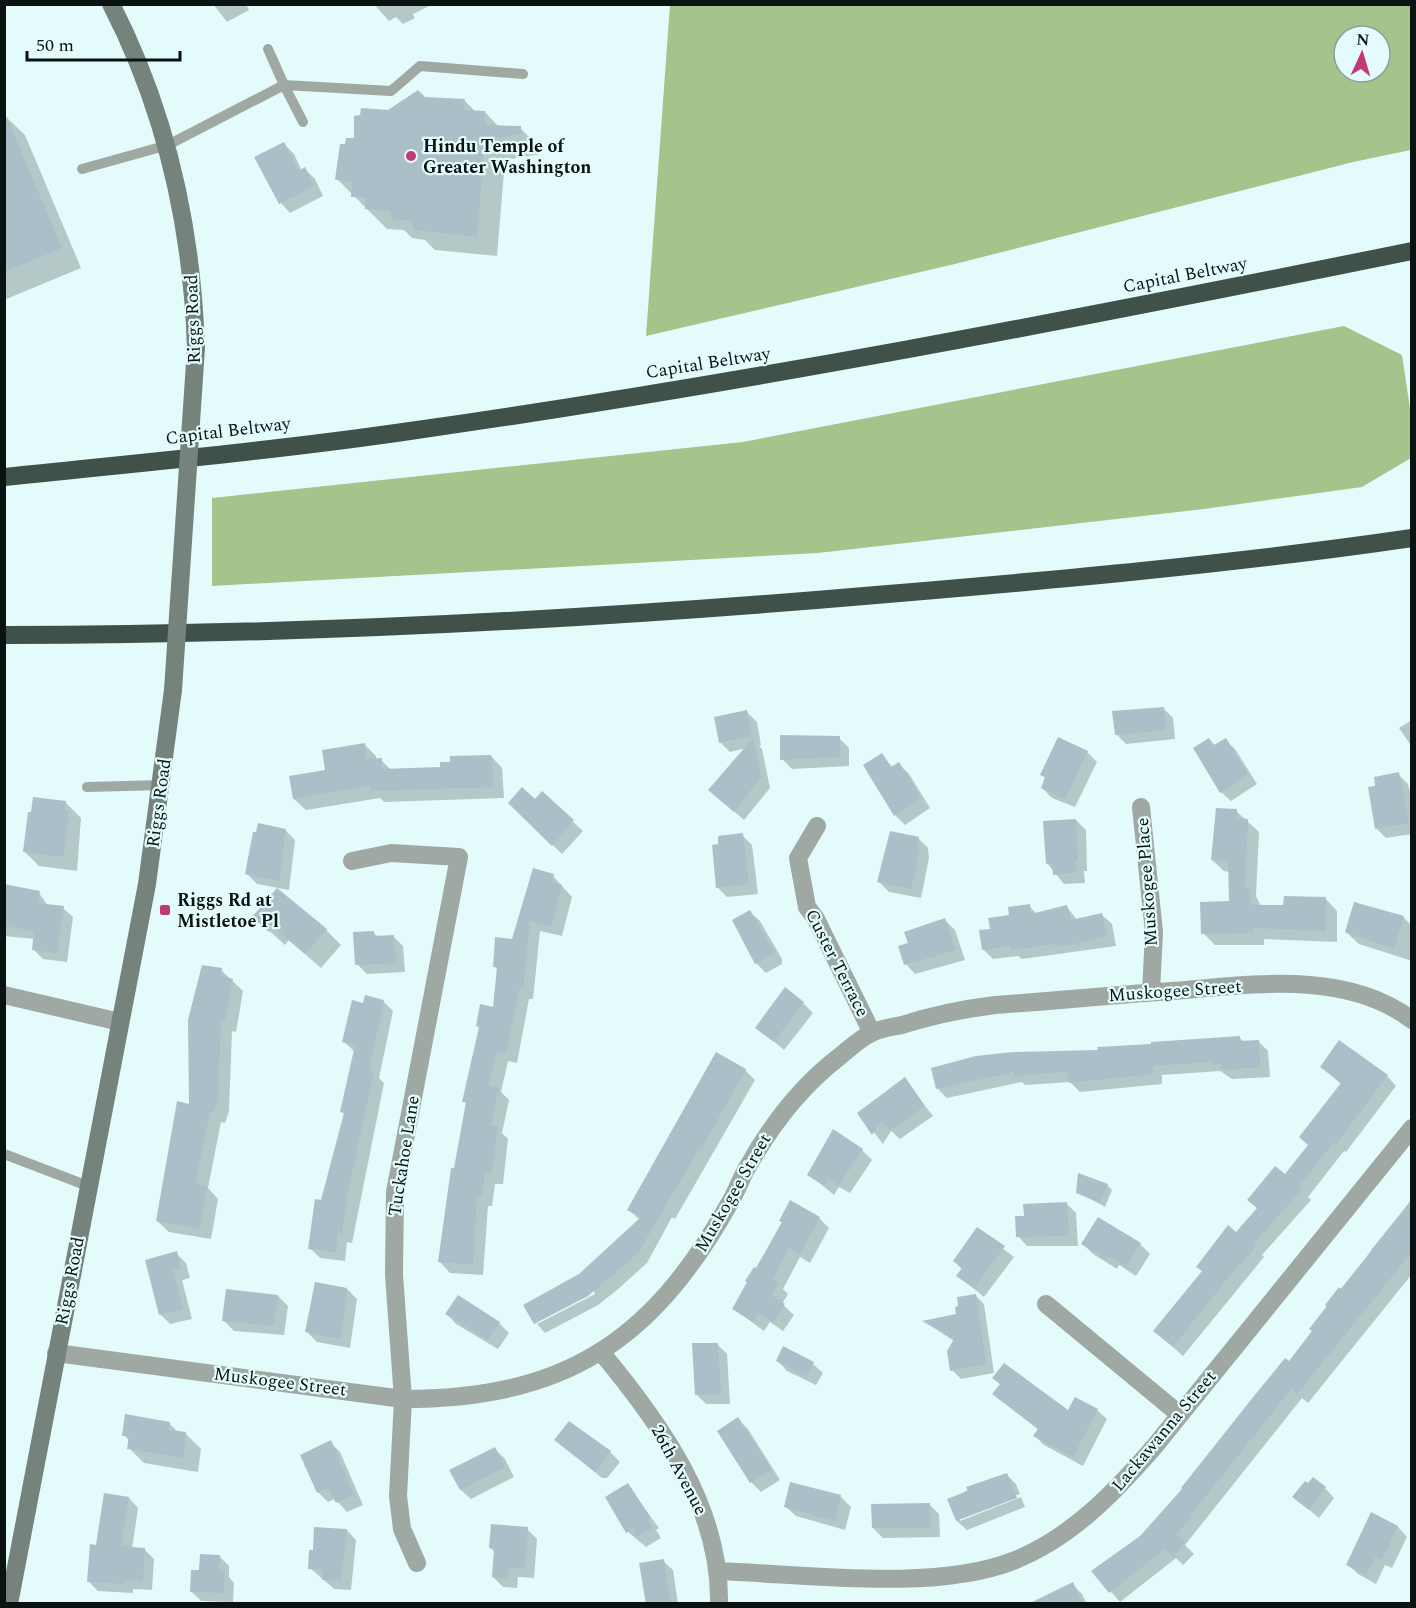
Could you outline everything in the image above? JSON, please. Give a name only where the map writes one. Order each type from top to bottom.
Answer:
[{"type":"highway","name":"Capital Beltway","points":[[4,477],[402,432],[783,373],[1088,316],[1412,251]]},
{"type":"highway","points":[[1301,554],[1412,538]]},
{"type":"highway","points":[[4,635],[146,634],[583,617],[984,586],[1301,554],[1412,547]]},
{"type":"main road","name":"Riggs Road","points":[[9,1604],[11,1555],[56,1353],[148,873],[162,785],[173,690],[196,348],[189,247],[168,146],[138,61],[111,4]]},
{"type":"street","name":"Muskogee Place","points":[[1141,807],[1154,932],[1151,992]]},
{"type":"street","name":"Custer Terrace","points":[[817,826],[798,858],[807,907],[816,919],[872,1033]]},
{"type":"street","name":"Tuckahoe Lane","points":[[352,861],[391,853],[459,857],[395,1192],[394,1275],[403,1399],[398,1496],[402,1529],[417,1563]]},
{"type":"street","name":"Muskogee Street","points":[[56,1353],[403,1399],[448,1399],[503,1391],[537,1381],[601,1352],[636,1326],[685,1274],[730,1203],[765,1137],[786,1108],[828,1066],[872,1033],[955,1010],[1151,992],[1301,984],[1372,999],[1412,1020]]},
{"type":"street","points":[[4,995],[120,1022]]},
{"type":"street","name":"Lackawanna Street","points":[[717,1570],[944,1578],[981,1571],[1014,1561],[1052,1541],[1087,1517],[1115,1492],[1412,1128]]},
{"type":"street","points":[[1046,1304],[1179,1414]]},
{"type":"street","name":"26th Avenue","points":[[601,1352],[638,1396],[692,1485],[712,1533],[719,1604]]},
{"type":"lane","points":[[268,49],[303,122]]},
{"type":"lane","points":[[82,169],[168,146],[284,86],[391,90],[420,66],[523,74]]},
{"type":"lane","points":[[87,787],[162,785]]},
{"type":"lane","points":[[4,1154],[88,1186]]},
{"type":"green space","points":[[670,5],[1411,5],[1411,150],[1353,162],[959,263],[646,336]]},
{"type":"green space","points":[[1344,326],[1402,355],[1411,415],[1411,458],[1362,487],[1204,509],[818,553],[212,586],[212,498],[743,442]]},
{"type":"building","name":"Hindu Temple of Greater Washington","points":[[418,90],[425,97],[465,99],[464,110],[485,111],[485,125],[521,126],[521,134],[485,140],[477,237],[414,230],[412,221],[391,219],[391,211],[365,209],[366,197],[351,197],[352,181],[335,180],[340,144],[345,144],[346,138],[354,138],[354,116],[360,115],[361,108],[388,110]]},
{"type":"building","points":[[4,111],[62,248],[4,272]]},
{"type":"building","points":[[284,142],[299,171],[305,167],[314,186],[279,204],[254,157]]},
{"type":"building","points":[[1164,707],[1166,730],[1115,735],[1112,711]]},
{"type":"building","points":[[747,710],[752,736],[719,743],[714,717]]},
{"type":"building","points":[[780,735],[840,736],[840,757],[780,760]]},
{"type":"building","points":[[1058,737],[1088,751],[1065,799],[1041,788],[1045,777],[1040,775]]},
{"type":"building","points":[[753,738],[761,777],[734,812],[708,790]]},
{"type":"building","points":[[1209,738],[1214,745],[1226,738],[1248,774],[1220,793],[1193,748]]},
{"type":"building","points":[[365,743],[366,759],[382,758],[382,769],[440,767],[440,762],[450,762],[450,756],[491,755],[494,787],[371,791],[371,786],[293,799],[289,776],[325,770],[322,750]]},
{"type":"building","points":[[882,753],[891,767],[899,762],[921,798],[894,816],[863,765]]},
{"type":"building","points":[[1399,772],[1409,823],[1375,829],[1368,787],[1375,786],[1374,777]]},
{"type":"building","points":[[522,787],[535,799],[542,791],[574,820],[552,846],[508,803]]},
{"type":"building","points":[[33,797],[66,801],[65,810],[68,810],[68,817],[63,857],[23,852],[28,812],[31,812]]},
{"type":"building","points":[[1216,808],[1237,809],[1237,818],[1248,819],[1245,888],[1249,888],[1252,905],[1283,905],[1284,896],[1326,897],[1326,931],[1253,928],[1253,933],[1201,934],[1200,902],[1229,901],[1228,861],[1211,860]]},
{"type":"building","points":[[1076,819],[1078,862],[1075,862],[1076,873],[1053,875],[1052,863],[1046,864],[1043,821]]},
{"type":"building","points":[[258,823],[286,829],[279,881],[245,874],[253,832],[256,832]]},
{"type":"building","points":[[890,831],[919,837],[917,846],[920,847],[911,889],[877,882]]},
{"type":"building","points":[[743,833],[749,884],[716,888],[712,845],[718,844],[718,836]]},
{"type":"building","points":[[533,868],[554,874],[552,882],[562,885],[551,927],[530,921],[523,989],[519,989],[506,1053],[497,1051],[489,1086],[499,1088],[491,1125],[498,1127],[492,1174],[485,1173],[482,1196],[477,1195],[473,1265],[438,1262],[451,1168],[454,1168],[466,1102],[462,1102],[479,1027],[476,1026],[480,1004],[493,1007],[497,967],[493,967],[495,937],[512,939]]},
{"type":"building","points":[[4,884],[40,891],[38,903],[64,906],[57,953],[32,950],[34,931],[4,926]]},
{"type":"building","points":[[277,888],[327,929],[305,954],[273,927],[269,932],[252,917]]},
{"type":"building","points":[[1354,902],[1404,916],[1394,949],[1345,932]]},
{"type":"building","points":[[1030,904],[1031,914],[1067,905],[1071,920],[1102,913],[1107,936],[1070,945],[1057,946],[1057,944],[1011,950],[1010,946],[982,950],[979,930],[990,929],[988,918],[1009,915],[1008,907]]},
{"type":"building","points":[[750,910],[775,953],[755,964],[732,920]]},
{"type":"building","points":[[945,918],[956,950],[904,965],[898,946],[908,943],[904,932]]},
{"type":"building","points":[[374,931],[374,936],[394,935],[396,963],[355,965],[353,932]]},
{"type":"building","points":[[202,965],[222,968],[221,976],[233,979],[225,1021],[221,1021],[218,1099],[214,1112],[210,1112],[195,1184],[207,1186],[200,1228],[156,1221],[177,1101],[189,1104],[188,1020]]},
{"type":"building","points":[[785,987],[804,1002],[774,1042],[755,1028]]},
{"type":"building","points":[[365,995],[384,1000],[369,1071],[374,1072],[348,1191],[342,1234],[338,1233],[336,1252],[308,1249],[315,1199],[321,1200],[344,1113],[340,1112],[355,1045],[342,1042],[352,1000],[363,1003]]},
{"type":"building","points":[[1240,1036],[1240,1041],[1259,1040],[1260,1067],[1221,1070],[1221,1064],[1211,1065],[1211,1062],[1153,1066],[1153,1074],[1069,1083],[1068,1072],[1014,1076],[1014,1072],[936,1089],[931,1068],[976,1056],[1013,1052],[1098,1050],[1097,1047]]},
{"type":"building","points":[[1339,1040],[1388,1075],[1336,1144],[1334,1142],[1299,1186],[1302,1189],[1253,1245],[1255,1247],[1241,1265],[1239,1264],[1173,1347],[1153,1331],[1202,1271],[1196,1267],[1228,1225],[1236,1232],[1257,1208],[1247,1200],[1275,1166],[1285,1174],[1308,1145],[1299,1137],[1341,1083],[1320,1067]]},
{"type":"building","points":[[716,1052],[746,1069],[701,1150],[699,1149],[638,1253],[588,1296],[534,1324],[523,1305],[579,1274],[641,1217],[627,1210]]},
{"type":"building","points":[[905,1077],[925,1106],[889,1131],[882,1121],[872,1135],[857,1113]]},
{"type":"building","points":[[833,1129],[863,1149],[839,1185],[829,1178],[824,1186],[807,1175]]},
{"type":"building","points":[[1078,1173],[1108,1184],[1100,1203],[1076,1193]]},
{"type":"building","points":[[1412,1199],[1412,1252],[1297,1394],[1291,1389],[1190,1516],[1192,1518],[1176,1534],[1185,1543],[1173,1557],[1165,1549],[1109,1593],[1091,1571],[1140,1536],[1182,1489],[1285,1358],[1289,1361],[1312,1331],[1309,1329],[1327,1306],[1325,1305],[1339,1287],[1341,1289]]},
{"type":"building","points":[[790,1200],[820,1217],[800,1254],[789,1248],[773,1279],[779,1283],[771,1295],[785,1304],[773,1322],[759,1313],[753,1322],[732,1309],[747,1282],[745,1281],[754,1267],[756,1268],[782,1222],[779,1221]]},
{"type":"building","points":[[1067,1202],[1069,1236],[1016,1237],[1015,1216],[1024,1216],[1023,1204]]},
{"type":"building","points":[[1098,1217],[1141,1243],[1126,1267],[1109,1257],[1107,1260],[1081,1244]]},
{"type":"building","points":[[977,1227],[1005,1246],[974,1288],[956,1276],[962,1268],[953,1261]]},
{"type":"building","points":[[177,1251],[181,1269],[173,1270],[183,1309],[159,1315],[145,1260]]},
{"type":"building","points":[[315,1282],[347,1288],[341,1339],[305,1332]]},
{"type":"building","points":[[226,1289],[278,1295],[274,1326],[222,1321]]},
{"type":"building","points":[[976,1294],[986,1364],[950,1371],[947,1351],[954,1339],[922,1321],[956,1314],[957,1297]]},
{"type":"building","points":[[458,1295],[500,1322],[488,1340],[445,1314]]},
{"type":"building","points":[[692,1343],[718,1343],[721,1395],[695,1395]]},
{"type":"building","points":[[783,1346],[814,1362],[806,1377],[776,1361]]},
{"type":"building","points":[[1004,1363],[1068,1410],[1075,1397],[1098,1409],[1073,1457],[1033,1436],[1038,1429],[992,1394],[1000,1384],[992,1378]]},
{"type":"building","points":[[125,1414],[170,1422],[169,1430],[186,1432],[183,1458],[127,1449],[129,1436],[122,1436]]},
{"type":"building","points":[[738,1417],[772,1470],[750,1483],[717,1431]]},
{"type":"building","points":[[569,1421],[611,1451],[595,1472],[554,1440]]},
{"type":"building","points":[[331,1440],[354,1495],[336,1503],[328,1488],[317,1493],[300,1455]]},
{"type":"building","points":[[495,1447],[505,1467],[460,1490],[449,1470]]},
{"type":"building","points":[[1007,1473],[1017,1498],[956,1521],[947,1499],[968,1491],[966,1487]]},
{"type":"building","points":[[1313,1477],[1326,1487],[1309,1510],[1292,1497],[1305,1481],[1308,1483]]},
{"type":"building","points":[[790,1482],[841,1495],[835,1521],[784,1507]]},
{"type":"building","points":[[628,1483],[651,1518],[648,1520],[653,1528],[635,1538],[634,1528],[626,1533],[605,1497]]},
{"type":"building","points":[[104,1493],[129,1497],[121,1546],[145,1548],[143,1581],[124,1580],[124,1584],[87,1582],[90,1544],[96,1545]]},
{"type":"building","points":[[930,1503],[930,1528],[872,1528],[871,1504]]},
{"type":"building","points":[[1371,1512],[1398,1526],[1382,1560],[1375,1557],[1366,1575],[1346,1565]]},
{"type":"building","points":[[491,1524],[528,1527],[525,1569],[508,1568],[507,1579],[492,1577],[494,1549],[489,1548]]},
{"type":"building","points":[[314,1527],[347,1529],[341,1581],[322,1580],[323,1570],[308,1569],[309,1550],[313,1550]]},
{"type":"building","points":[[200,1554],[220,1555],[219,1571],[225,1571],[224,1593],[190,1592],[191,1570],[199,1570]]},
{"type":"building","points":[[664,1559],[671,1604],[646,1604],[639,1563]]},
{"type":"building","points":[[1073,1582],[1083,1604],[1028,1604]]},
{"type":"place","name":"Hindu Temple of Greater Washington","points":[[411,156]]},
{"type":"place","name":"Riggs Rd at Mistletoe Pl","points":[[165,910]]}]
